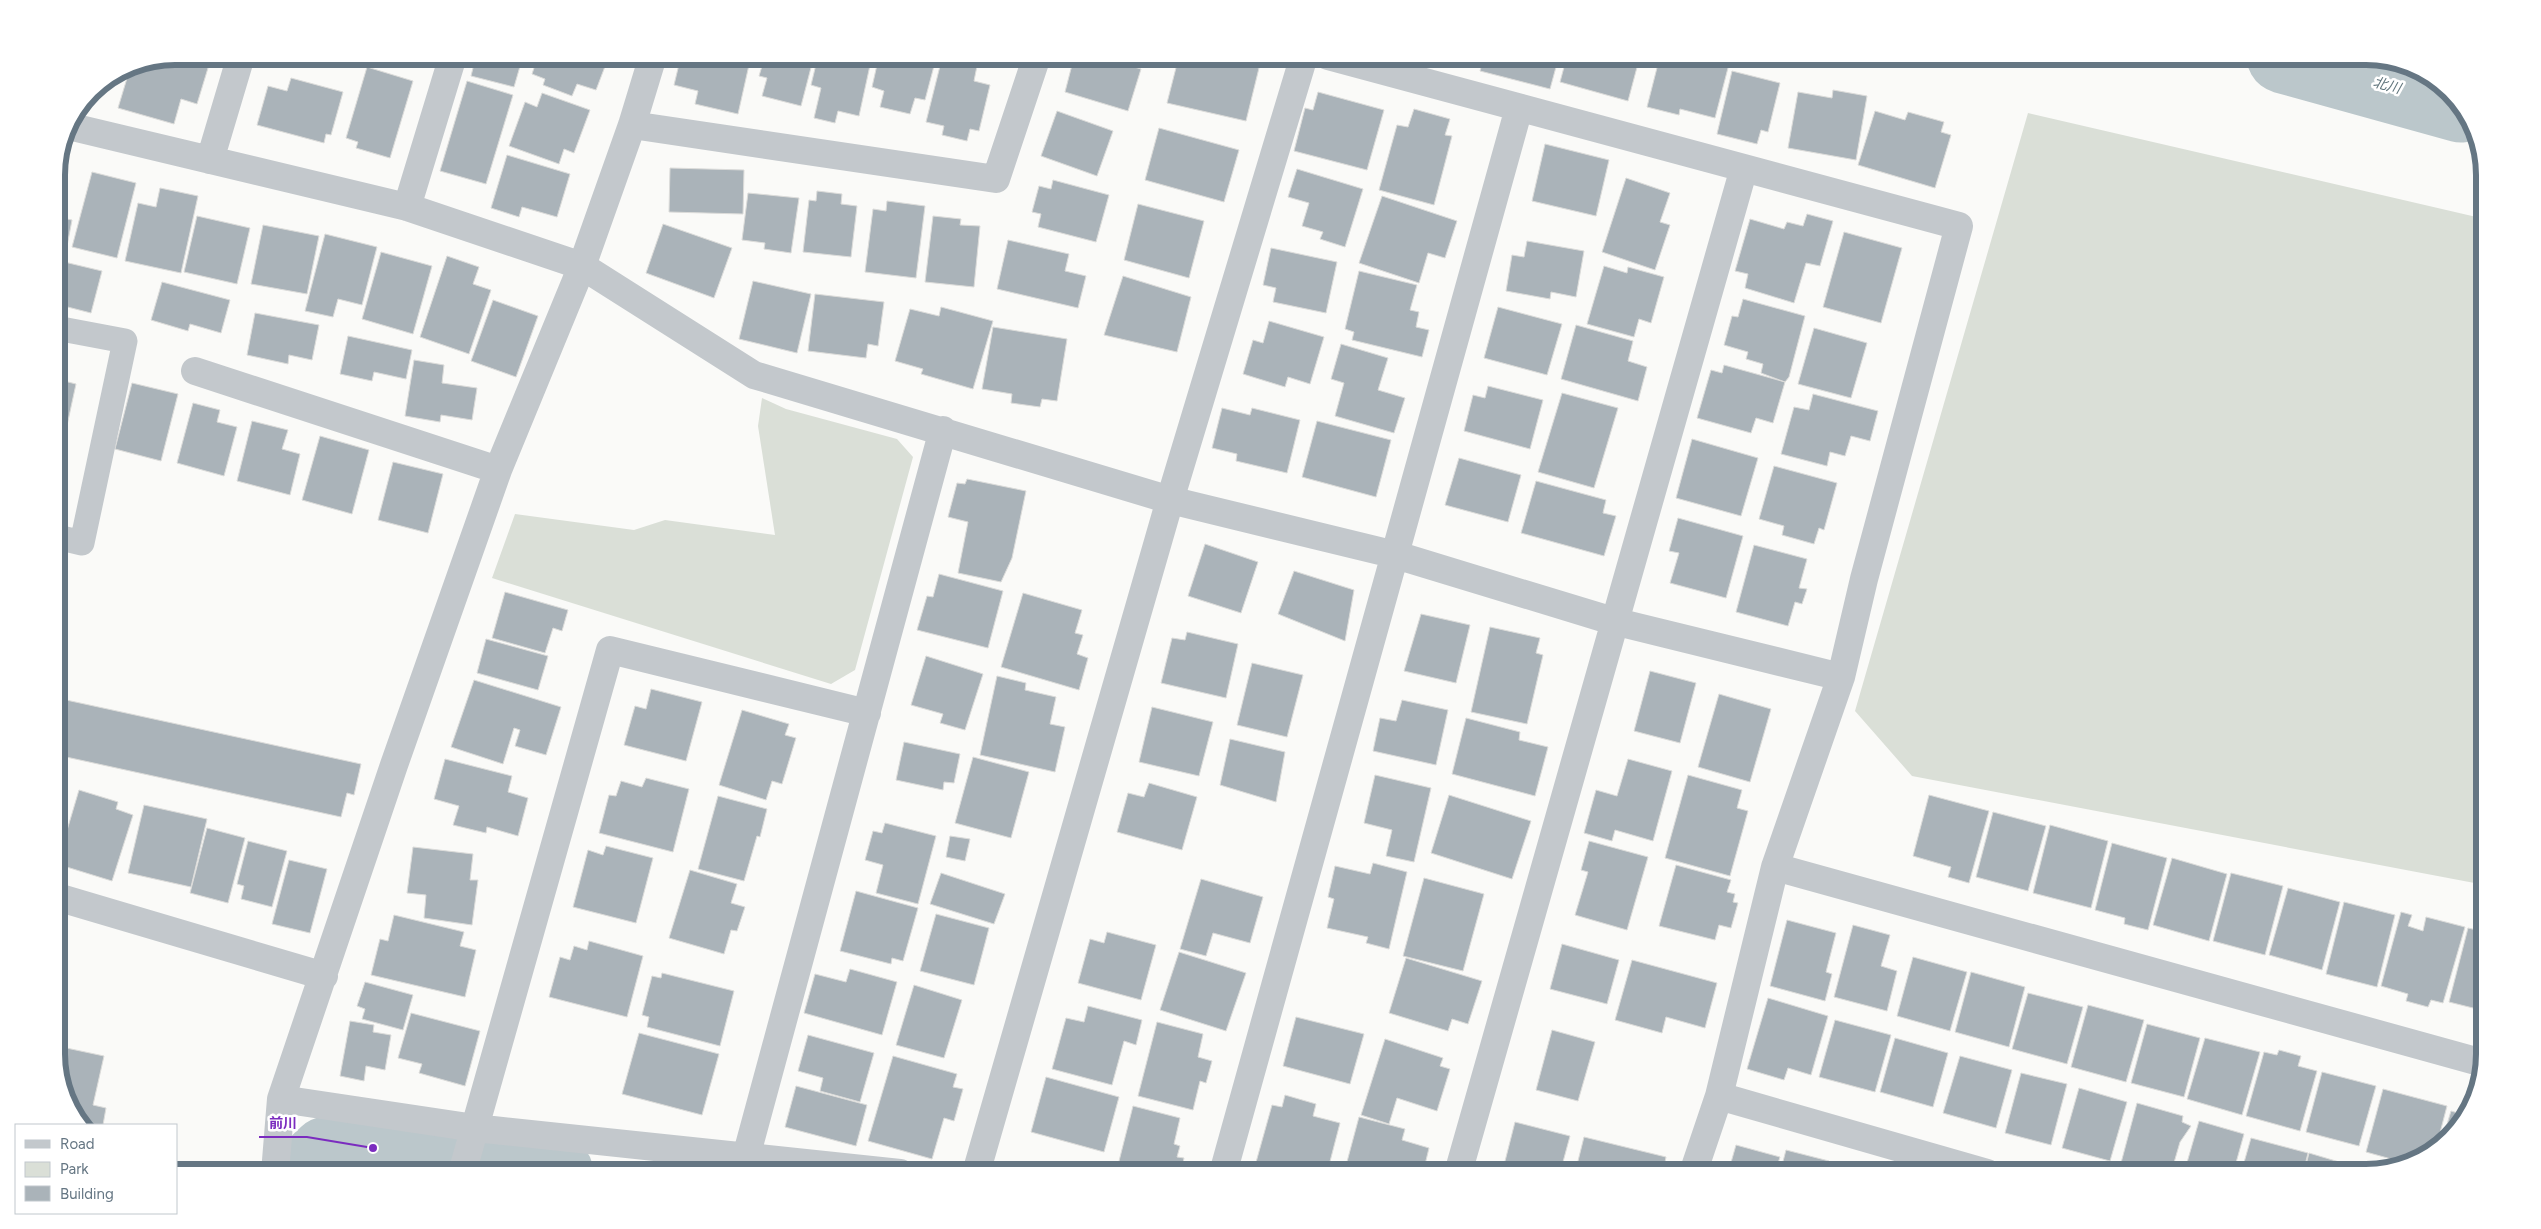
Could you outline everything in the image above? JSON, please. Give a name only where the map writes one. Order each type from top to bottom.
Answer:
[{"type":"street","points":[[210,160],[238,65]]},
{"type":"street","points":[[407,207],[450,65]]},
{"type":"street","points":[[276,1164],[281,1099],[394,765],[498,470],[582,266],[632,125],[650,65]]},
{"type":"street","points":[[632,125],[996,179],[1034,65]]},
{"type":"street","points":[[979,1164],[1170,500],[1301,65]]},
{"type":"street","points":[[1361,65],[1959,226],[1864,579],[1840,677],[1774,867],[1719,1096],[1697,1164]]},
{"type":"street","points":[[1226,1164],[1519,108]]},
{"type":"street","points":[[75,128],[407,207],[582,266],[754,375],[943,430],[1170,500],[1396,556],[1613,621],[1840,677]]},
{"type":"street","points":[[1461,1164],[1613,621],[1744,168]]},
{"type":"street","points":[[196,371],[498,470]]},
{"type":"street","points":[[746,1156],[943,430]]},
{"type":"street","points":[[465,1164],[610,650],[867,713]]},
{"type":"street","points":[[1774,867],[2476,1061]]},
{"type":"street","points":[[65,900],[324,976]]},
{"type":"street","points":[[1719,1096],[1956,1164]]},
{"type":"street","points":[[281,1099],[473,1136],[746,1156],[818,1164]]},
{"type":"lane","points":[[65,330],[125,342],[82,543],[65,539]]},
{"type":"green space","points":[[2028,113],[2476,217],[2476,883],[1912,776],[1855,711]]},
{"type":"green space","points":[[762,398],[786,409],[897,439],[913,457],[855,670],[831,684],[492,578],[515,514],[634,530],[665,520],[775,535],[758,426]]},
{"type":"building","points":[[198,65],[208,68],[197,104],[181,99],[174,124],[118,108],[128,75],[161,66]]},
{"type":"building","points":[[474,65],[520,65],[514,87],[471,76]]},
{"type":"building","points":[[535,65],[606,65],[596,90],[577,84],[572,96],[543,85],[545,79],[532,74]]},
{"type":"building","points":[[679,65],[749,65],[738,114],[695,104],[698,91],[674,85]]},
{"type":"building","points":[[762,65],[812,65],[801,106],[762,96],[767,78],[759,76]]},
{"type":"building","points":[[816,65],[870,65],[859,116],[838,111],[835,123],[814,118],[821,88],[811,85]]},
{"type":"building","points":[[877,65],[934,66],[925,100],[915,98],[910,114],[880,107],[884,91],[872,87]]},
{"type":"building","points":[[940,65],[977,66],[974,81],[990,85],[979,131],[970,129],[967,141],[942,135],[944,126],[926,122]]},
{"type":"building","points":[[1072,65],[1127,65],[1141,69],[1128,111],[1065,92]]},
{"type":"building","points":[[1177,65],[1246,65],[1259,68],[1246,121],[1167,103]]},
{"type":"building","points":[[1482,65],[1557,65],[1550,89],[1480,71]]},
{"type":"building","points":[[1565,65],[1638,65],[1628,101],[1560,82]]},
{"type":"building","points":[[1658,65],[1729,65],[1715,118],[1680,109],[1679,115],[1647,107]]},
{"type":"building","points":[[367,67],[413,81],[390,158],[356,148],[358,142],[346,138]]},
{"type":"building","points":[[1732,71],[1780,83],[1768,132],[1761,130],[1757,144],[1717,134]]},
{"type":"building","points":[[291,78],[343,92],[331,135],[326,134],[324,143],[257,125],[268,86],[287,91]]},
{"type":"building","points":[[467,81],[513,95],[486,184],[440,171]]},
{"type":"building","points":[[1833,90],[1867,96],[1856,160],[1788,148],[1798,92],[1832,98]]},
{"type":"building","points":[[1318,92],[1384,110],[1367,170],[1294,151],[1305,108],[1313,110]]},
{"type":"building","points":[[542,93],[590,110],[574,153],[564,149],[559,164],[509,146],[525,102],[537,107]]},
{"type":"building","points":[[1414,109],[1450,119],[1445,135],[1452,136],[1434,205],[1379,190],[1397,125],[1408,127]]},
{"type":"building","points":[[1057,111],[1113,131],[1097,176],[1041,156]]},
{"type":"building","points":[[1875,111],[1905,120],[1908,112],[1944,122],[1941,132],[1951,135],[1935,188],[1858,165]]},
{"type":"building","points":[[1159,128],[1239,150],[1224,202],[1145,180]]},
{"type":"building","points":[[1545,144],[1609,160],[1596,216],[1532,201]]},
{"type":"building","points":[[507,155],[570,174],[557,217],[522,207],[519,217],[491,208]]},
{"type":"building","points":[[670,168],[744,170],[743,214],[669,212]]},
{"type":"building","points":[[1297,169],[1363,189],[1345,247],[1320,239],[1323,232],[1302,226],[1309,203],[1288,197]]},
{"type":"building","points":[[92,172],[136,183],[117,258],[72,247]]},
{"type":"building","points":[[1626,178],[1670,193],[1660,222],[1670,225],[1655,270],[1602,252]]},
{"type":"building","points":[[1053,180],[1109,195],[1096,242],[1038,227],[1041,214],[1032,212],[1039,186],[1051,189]]},
{"type":"building","points":[[160,188],[198,196],[181,273],[125,261],[138,203],[156,207]]},
{"type":"building","points":[[817,191],[842,194],[841,204],[857,206],[851,257],[803,252],[809,200],[816,201]]},
{"type":"building","points":[[748,193],[799,198],[791,253],[764,249],[765,243],[742,240]]},
{"type":"building","points":[[1382,196],[1457,221],[1445,258],[1428,253],[1419,283],[1359,263]]},
{"type":"building","points":[[887,201],[925,206],[916,278],[865,272],[873,209],[886,211]]},
{"type":"building","points":[[1138,204],[1204,221],[1189,278],[1124,260]]},
{"type":"building","points":[[1807,214],[1833,221],[1820,266],[1806,263],[1794,303],[1745,288],[1748,274],[1735,271],[1750,219],[1784,229],[1787,222],[1803,226]]},
{"type":"building","points":[[197,216],[250,228],[237,284],[184,272]]},
{"type":"building","points":[[933,216],[961,219],[960,225],[980,226],[974,287],[925,282]]},
{"type":"building","points":[[65,219],[72,220],[67,246],[65,246]]},
{"type":"building","points":[[663,224],[732,248],[714,298],[646,273]]},
{"type":"building","points":[[263,225],[319,236],[307,294],[251,284]]},
{"type":"building","points":[[1844,232],[1902,248],[1881,323],[1823,307]]},
{"type":"building","points":[[325,234],[377,247],[362,305],[338,299],[333,317],[305,311]]},
{"type":"building","points":[[1008,240],[1069,254],[1065,271],[1086,276],[1078,308],[997,289]]},
{"type":"building","points":[[1527,241],[1584,251],[1576,297],[1551,292],[1550,299],[1506,291],[1512,255],[1524,257]]},
{"type":"building","points":[[1271,248],[1337,262],[1326,313],[1273,302],[1276,288],[1263,285]]},
{"type":"building","points":[[381,252],[432,266],[413,334],[362,319]]},
{"type":"building","points":[[447,256],[479,267],[473,284],[491,290],[469,354],[420,337]]},
{"type":"building","points":[[65,262],[102,271],[91,313],[65,306]]},
{"type":"building","points":[[1604,266],[1627,273],[1628,267],[1664,277],[1651,323],[1639,319],[1634,337],[1587,324]]},
{"type":"building","points":[[1359,271],[1417,285],[1410,310],[1419,312],[1416,327],[1429,330],[1422,357],[1352,340],[1354,332],[1345,329]]},
{"type":"building","points":[[1123,276],[1191,297],[1177,352],[1104,335]]},
{"type":"building","points":[[753,281],[811,294],[797,353],[739,339]]},
{"type":"building","points":[[162,282],[230,300],[221,333],[190,324],[188,331],[151,320]]},
{"type":"building","points":[[815,294],[884,302],[878,346],[868,344],[866,358],[808,351]]},
{"type":"building","points":[[1743,299],[1805,316],[1789,377],[1785,382],[1761,373],[1763,364],[1746,359],[1748,352],[1724,345],[1732,316],[1738,317]]},
{"type":"building","points":[[493,300],[538,316],[516,377],[471,361]]},
{"type":"building","points":[[941,307],[993,321],[973,389],[921,374],[923,369],[895,361],[910,309],[939,316]]},
{"type":"building","points":[[1498,307],[1562,324],[1547,375],[1484,358]]},
{"type":"building","points":[[255,313],[319,325],[312,360],[289,355],[288,364],[247,355]]},
{"type":"building","points":[[1269,321],[1324,337],[1310,384],[1288,377],[1285,387],[1243,374],[1253,340],[1263,343]]},
{"type":"building","points":[[1576,325],[1633,341],[1628,361],[1647,367],[1638,401],[1561,379]]},
{"type":"building","points":[[993,327],[1067,339],[1057,401],[1042,399],[1040,407],[1011,403],[1012,394],[982,389]]},
{"type":"building","points":[[1814,328],[1867,343],[1851,398],[1798,384]]},
{"type":"building","points":[[348,336],[412,350],[406,379],[374,372],[372,381],[340,374]]},
{"type":"building","points":[[1341,344],[1388,358],[1378,390],[1405,398],[1394,433],[1335,416],[1344,383],[1331,379]]},
{"type":"building","points":[[414,360],[444,365],[442,383],[477,388],[472,420],[441,415],[440,422],[405,416]]},
{"type":"building","points":[[1724,365],[1785,382],[1773,423],[1756,418],[1751,433],[1697,418],[1711,370],[1722,373]]},
{"type":"building","points":[[65,381],[76,384],[65,430]]},
{"type":"building","points":[[132,383],[178,394],[161,461],[115,449]]},
{"type":"building","points":[[1488,386],[1543,400],[1530,449],[1464,431],[1473,395],[1485,398]]},
{"type":"building","points":[[1562,393],[1618,408],[1594,488],[1538,472]]},
{"type":"building","points":[[1813,394],[1878,411],[1870,441],[1851,436],[1845,456],[1830,452],[1827,466],[1781,454],[1794,407],[1809,410]]},
{"type":"building","points":[[193,403],[220,410],[217,422],[237,427],[224,476],[177,463]]},
{"type":"building","points":[[1222,408],[1250,415],[1252,408],[1300,420],[1287,473],[1236,461],[1237,454],[1212,448]]},
{"type":"building","points":[[252,421],[288,430],[282,449],[300,454],[290,495],[237,481]]},
{"type":"building","points":[[1317,421],[1391,440],[1376,497],[1302,477]]},
{"type":"building","points":[[320,436],[369,450],[352,514],[302,500]]},
{"type":"building","points":[[1692,439],[1758,458],[1741,516],[1676,498]]},
{"type":"building","points":[[1459,458],[1521,475],[1508,522],[1445,505]]},
{"type":"building","points":[[393,462],[443,474],[428,533],[378,520]]},
{"type":"building","points":[[1774,466],[1837,483],[1824,530],[1819,528],[1814,544],[1782,535],[1784,526],[1759,519]]},
{"type":"building","points":[[967,479],[1026,491],[1012,558],[1001,582],[958,573],[968,522],[948,517],[957,483],[965,484]]},
{"type":"building","points":[[1536,481],[1606,500],[1603,513],[1616,516],[1604,556],[1521,533]]},
{"type":"building","points":[[1678,518],[1743,536],[1726,598],[1670,583],[1679,553],[1669,551]]},
{"type":"building","points":[[1205,544],[1258,562],[1241,613],[1188,596]]},
{"type":"building","points":[[1754,545],[1807,559],[1799,588],[1807,589],[1802,604],[1795,602],[1788,626],[1736,612]]},
{"type":"building","points":[[1294,571],[1354,590],[1345,641],[1278,614]]},
{"type":"building","points":[[939,574],[1003,591],[988,648],[917,630],[927,596],[933,597]]},
{"type":"building","points":[[505,592],[568,610],[562,631],[553,628],[545,653],[492,638]]},
{"type":"building","points":[[1023,593],[1082,610],[1075,633],[1083,635],[1077,654],[1088,658],[1079,690],[1001,667]]},
{"type":"building","points":[[1421,614],[1470,625],[1456,683],[1404,671]]},
{"type":"building","points":[[1490,627],[1540,638],[1536,653],[1543,655],[1527,724],[1471,712]]},
{"type":"building","points":[[1187,632],[1238,644],[1226,698],[1161,683],[1172,638],[1185,640]]},
{"type":"building","points":[[486,639],[548,656],[538,690],[477,673]]},
{"type":"building","points":[[926,656],[983,674],[965,730],[940,723],[943,714],[911,705]]},
{"type":"building","points":[[1252,663],[1303,675],[1287,737],[1237,725]]},
{"type":"building","points":[[1650,671],[1696,683],[1680,743],[1634,731]]},
{"type":"building","points":[[997,676],[1026,683],[1025,690],[1056,697],[1050,724],[1065,727],[1055,772],[980,755]]},
{"type":"building","points":[[474,680],[561,707],[546,755],[515,746],[520,730],[514,728],[503,764],[451,747]]},
{"type":"building","points":[[651,689],[702,702],[686,761],[624,745],[635,706],[646,709]]},
{"type":"building","points":[[1719,694],[1771,709],[1750,782],[1698,767]]},
{"type":"building","points":[[65,700],[361,764],[354,795],[347,793],[341,817],[65,757]]},
{"type":"building","points":[[1402,700],[1448,710],[1436,765],[1373,751],[1380,718],[1396,721]]},
{"type":"building","points":[[1152,707],[1213,722],[1199,776],[1139,762]]},
{"type":"building","points":[[742,710],[789,724],[785,735],[796,738],[782,784],[772,781],[766,800],[719,785]]},
{"type":"building","points":[[1466,718],[1520,732],[1519,740],[1548,747],[1535,796],[1452,774]]},
{"type":"building","points":[[1230,739],[1285,752],[1276,802],[1220,785]]},
{"type":"building","points":[[904,742],[960,754],[954,783],[944,782],[943,790],[896,780]]},
{"type":"building","points":[[973,757],[1029,772],[1011,838],[955,823]]},
{"type":"building","points":[[445,759],[512,776],[508,792],[528,798],[518,836],[487,827],[486,833],[453,825],[459,806],[434,799]]},
{"type":"building","points":[[1628,759],[1672,771],[1653,841],[1615,830],[1612,841],[1584,833],[1596,790],[1617,796]]},
{"type":"building","points":[[1375,775],[1431,788],[1414,862],[1386,856],[1392,830],[1364,823]]},
{"type":"building","points":[[1688,775],[1742,790],[1737,808],[1748,811],[1730,876],[1665,858]]},
{"type":"building","points":[[646,778],[689,789],[673,852],[599,833],[609,795],[616,796],[621,781],[642,787]]},
{"type":"building","points":[[1149,783],[1197,797],[1182,850],[1117,832],[1128,793],[1144,797]]},
{"type":"building","points":[[79,790],[118,802],[116,809],[133,815],[112,881],[65,866],[65,837]]},
{"type":"building","points":[[1449,795],[1531,821],[1512,879],[1431,853]]},
{"type":"building","points":[[1929,795],[1989,811],[1969,883],[1948,877],[1951,867],[1913,856]]},
{"type":"building","points":[[718,796],[767,809],[760,837],[757,836],[744,881],[698,869]]},
{"type":"building","points":[[144,805],[207,819],[191,887],[128,873]]},
{"type":"building","points":[[1993,812],[2046,826],[2028,891],[1976,877]]},
{"type":"building","points":[[885,823],[936,836],[918,904],[876,893],[883,865],[865,860],[873,831],[882,833]]},
{"type":"building","points":[[2050,825],[2108,841],[2091,908],[2033,893]]},
{"type":"building","points":[[207,828],[245,838],[228,903],[190,893]]},
{"type":"building","points":[[950,836],[970,839],[965,861],[946,857]]},
{"type":"building","points":[[248,841],[287,851],[272,907],[241,899],[244,886],[237,884]]},
{"type":"building","points":[[1589,841],[1648,857],[1627,930],[1575,915],[1588,872],[1581,870]]},
{"type":"building","points":[[2112,843],[2167,858],[2148,930],[2124,924],[2125,918],[2095,910]]},
{"type":"building","points":[[606,846],[653,858],[636,923],[573,907],[588,850],[603,855]]},
{"type":"building","points":[[413,847],[473,854],[470,880],[478,880],[472,925],[424,918],[426,895],[407,893]]},
{"type":"building","points":[[2172,858],[2227,874],[2209,941],[2153,925]]},
{"type":"building","points":[[289,860],[327,869],[310,933],[272,924]]},
{"type":"building","points":[[1373,863],[1407,872],[1389,949],[1366,943],[1368,937],[1327,928],[1334,899],[1328,897],[1335,866],[1370,874]]},
{"type":"building","points":[[1676,865],[1731,880],[1727,892],[1735,894],[1733,902],[1738,903],[1731,928],[1719,925],[1715,940],[1659,926]]},
{"type":"building","points":[[690,870],[737,884],[731,903],[745,907],[737,931],[731,930],[724,954],[669,938]]},
{"type":"building","points":[[941,873],[1005,894],[994,924],[930,904]]},
{"type":"building","points":[[2231,873],[2283,886],[2265,955],[2213,941]]},
{"type":"building","points":[[1424,878],[1484,894],[1463,971],[1403,956]]},
{"type":"building","points":[[1201,879],[1263,897],[1250,943],[1213,933],[1206,956],[1180,949]]},
{"type":"building","points":[[2288,888],[2340,902],[2322,970],[2269,955]]},
{"type":"building","points":[[856,891],[918,908],[903,961],[892,958],[891,964],[840,951]]},
{"type":"building","points":[[2344,902],[2395,915],[2377,987],[2326,974]]},
{"type":"building","points":[[2401,912],[2412,915],[2408,926],[2423,931],[2426,917],[2465,927],[2443,1003],[2431,1000],[2428,1007],[2406,1001],[2408,994],[2381,986]]},
{"type":"building","points":[[936,914],[989,928],[974,985],[920,971]]},
{"type":"building","points":[[394,915],[464,932],[460,946],[476,950],[465,997],[371,975],[380,939],[388,941]]},
{"type":"building","points":[[1787,920],[1836,933],[1826,972],[1832,974],[1825,1001],[1770,986]]},
{"type":"building","points":[[1853,925],[1890,935],[1881,966],[1897,971],[1887,1011],[1834,997]]},
{"type":"building","points":[[2468,928],[2476,930],[2476,1009],[2449,1002]]},
{"type":"building","points":[[1107,932],[1156,945],[1141,1000],[1078,983],[1090,939],[1104,943]]},
{"type":"building","points":[[589,941],[643,956],[627,1017],[549,997],[560,957],[570,960],[574,946],[587,950]]},
{"type":"building","points":[[1562,944],[1619,960],[1607,1004],[1550,989]]},
{"type":"building","points":[[1179,952],[1246,973],[1226,1031],[1160,1010]]},
{"type":"building","points":[[1913,957],[1967,972],[1950,1031],[1897,1016]]},
{"type":"building","points":[[1406,958],[1482,981],[1468,1024],[1452,1019],[1448,1031],[1389,1013]]},
{"type":"building","points":[[1632,960],[1717,983],[1705,1028],[1666,1017],[1662,1033],[1615,1020]]},
{"type":"building","points":[[850,969],[897,982],[882,1035],[804,1013],[815,974],[846,982]]},
{"type":"building","points":[[1971,972],[2025,987],[2009,1047],[1955,1032]]},
{"type":"building","points":[[662,973],[734,991],[720,1046],[647,1027],[649,1017],[642,1015],[652,976],[661,978]]},
{"type":"building","points":[[365,982],[413,995],[403,1030],[362,1019],[365,1009],[357,1006]]},
{"type":"building","points":[[914,985],[962,1000],[944,1058],[896,1045]]},
{"type":"building","points":[[2028,993],[2083,1007],[2067,1064],[2012,1049]]},
{"type":"building","points":[[1768,998],[1828,1016],[1811,1075],[1788,1068],[1784,1080],[1747,1069]]},
{"type":"building","points":[[2088,1005],[2144,1020],[2126,1082],[2071,1067]]},
{"type":"building","points":[[1088,1006],[1142,1020],[1136,1045],[1124,1041],[1112,1085],[1052,1069],[1066,1018],[1084,1022]]},
{"type":"building","points":[[411,1013],[480,1031],[465,1086],[419,1073],[422,1064],[398,1058]]},
{"type":"building","points":[[1296,1017],[1364,1034],[1350,1084],[1283,1066]]},
{"type":"building","points":[[1835,1020],[1891,1035],[1875,1092],[1819,1077]]},
{"type":"building","points":[[350,1021],[374,1025],[373,1032],[391,1035],[385,1070],[366,1066],[364,1081],[340,1076]]},
{"type":"building","points":[[1157,1022],[1203,1034],[1198,1057],[1212,1061],[1206,1083],[1200,1081],[1193,1110],[1138,1096]]},
{"type":"building","points":[[2147,1024],[2200,1038],[2184,1097],[2131,1083]]},
{"type":"building","points":[[1552,1030],[1595,1042],[1578,1101],[1536,1090]]},
{"type":"building","points":[[639,1033],[719,1054],[702,1115],[622,1094]]},
{"type":"building","points":[[808,1035],[874,1053],[860,1102],[820,1091],[823,1078],[798,1071]]},
{"type":"building","points":[[1895,1038],[1948,1053],[1933,1107],[1880,1092]]},
{"type":"building","points":[[2205,1038],[2260,1052],[2242,1115],[2187,1099]]},
{"type":"building","points":[[1385,1039],[1443,1058],[1440,1066],[1450,1069],[1437,1111],[1397,1098],[1389,1124],[1361,1115]]},
{"type":"building","points":[[65,1048],[104,1056],[93,1105],[106,1108],[103,1124],[90,1124],[73,1096],[67,1076]]},
{"type":"building","points":[[2279,1050],[2301,1056],[2298,1066],[2317,1071],[2300,1131],[2246,1116],[2264,1052],[2277,1055]]},
{"type":"building","points":[[893,1056],[957,1074],[953,1087],[963,1089],[954,1121],[944,1118],[932,1159],[868,1141]]},
{"type":"building","points":[[1960,1056],[2012,1070],[1996,1128],[1943,1113]]},
{"type":"building","points":[[2322,1072],[2376,1086],[2359,1146],[2306,1132]]},
{"type":"building","points":[[2021,1073],[2067,1084],[2051,1145],[2005,1133]]},
{"type":"building","points":[[1046,1077],[1119,1097],[1104,1152],[1031,1132]]},
{"type":"building","points":[[796,1086],[867,1105],[856,1146],[785,1127]]},
{"type":"building","points":[[2079,1088],[2127,1102],[2110,1161],[2062,1148]]},
{"type":"building","points":[[2383,1089],[2447,1106],[2439,1137],[2421,1149],[2395,1160],[2366,1152]]},
{"type":"building","points":[[1285,1095],[1316,1104],[1313,1116],[1340,1123],[1329,1164],[1256,1164],[1272,1105],[1282,1107]]},
{"type":"building","points":[[2137,1103],[2183,1116],[2182,1122],[2191,1126],[2180,1142],[2174,1164],[2121,1163]]},
{"type":"building","points":[[1133,1106],[1180,1118],[1174,1144],[1180,1146],[1177,1157],[1184,1158],[1183,1164],[1118,1164]]},
{"type":"building","points":[[2451,1111],[2458,1113],[2453,1121],[2445,1131]]},
{"type":"building","points":[[1359,1117],[1405,1129],[1402,1140],[1429,1148],[1425,1164],[1346,1164]]},
{"type":"building","points":[[2199,1121],[2244,1134],[2236,1164],[2187,1164]]},
{"type":"building","points":[[1515,1122],[1570,1136],[1562,1164],[1504,1164]]},
{"type":"building","points":[[1584,1137],[1666,1157],[1665,1164],[1577,1164]]},
{"type":"building","points":[[2251,1138],[2308,1153],[2305,1164],[2244,1164]]},
{"type":"building","points":[[1736,1145],[1780,1157],[1778,1164],[1731,1164]]},
{"type":"building","points":[[1786,1150],[1829,1161],[1828,1164],[1782,1164]]},
{"type":"building","points":[[2309,1153],[2346,1164],[2306,1164]]},
{"type":"waterway","name":"北川","points":[[2317,65],[2449,102]]},
{"type":"waterway","points":[[316,1164],[327,1154],[373,1148],[490,1164]]},
{"type":"place","name":"前川","points":[[373,1148]]}]
